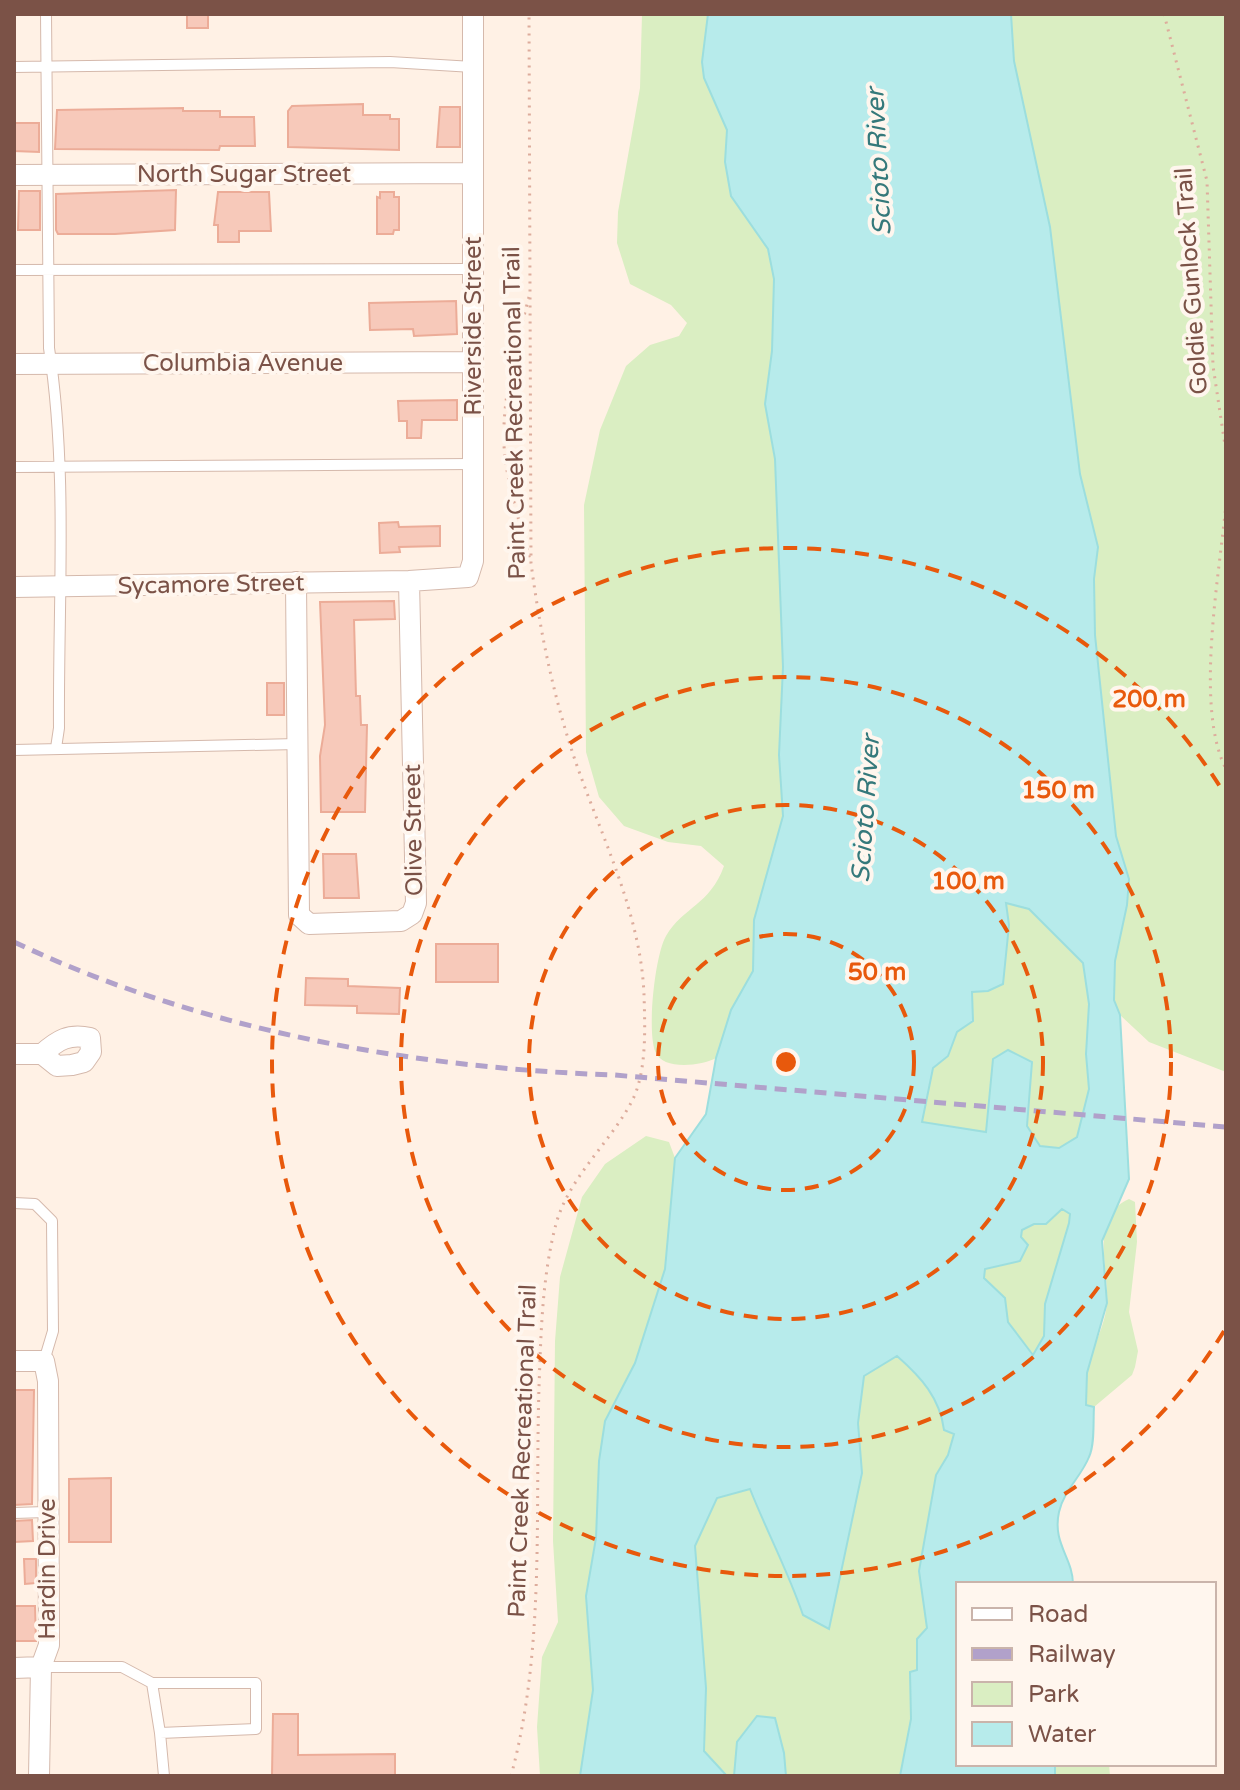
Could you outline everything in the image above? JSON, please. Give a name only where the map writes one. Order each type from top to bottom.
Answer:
[{"type":"street","name":"Riverside Street","points":[[409,581],[460,579],[468,577],[472,569],[473,14]]},
{"type":"street","name":"North Sugar Street","points":[[14,175],[473,173]]},
{"type":"street","name":"Columbia Avenue","points":[[14,364],[472,362]]},
{"type":"street","name":"Sycamore Street","points":[[14,587],[409,581]]},
{"type":"street","name":"Olive Street","points":[[296,582],[299,915],[303,922],[401,921],[412,914],[416,903],[409,581]]},
{"type":"street","points":[[14,1054],[42,1054]]},
{"type":"street","points":[[14,1361],[44,1361]]},
{"type":"street","name":"Hardin Drive","points":[[39,1776],[41,1667],[49,1645],[46,1512],[48,1381],[44,1361]]},
{"type":"street","points":[[14,1668],[41,1667]]},
{"type":"lane","points":[[46,14],[47,270],[58,466],[59,728],[56,748]]},
{"type":"lane","points":[[14,67],[390,62],[473,67]]},
{"type":"lane","points":[[14,270],[473,269]]},
{"type":"lane","points":[[14,467],[472,464]]},
{"type":"lane","points":[[14,750],[297,744]]},
{"type":"lane","points":[[14,1203],[35,1204],[52,1221],[53,1331],[44,1361]]},
{"type":"lane","points":[[14,1513],[46,1512]]},
{"type":"lane","points":[[41,1667],[122,1667],[152,1683],[256,1683],[256,1729],[160,1733]]},
{"type":"lane","points":[[152,1683],[164,1776]]},
{"type":"path","name":"Paint Creek Recreational Trail","points":[[511,1776],[531,1684],[541,1324],[552,1245],[557,1221],[579,1178],[619,1121],[638,1086],[644,993],[629,911],[552,687],[540,637],[531,563],[529,14]]},
{"type":"path","name":"Goldie Gunlock Trail","points":[[1164,14],[1207,181],[1213,366],[1226,452]]},
{"type":"path","points":[[530,293],[515,347],[504,425],[509,474],[531,563]]},
{"type":"path","points":[[1226,503],[1210,653],[1217,751],[1226,769]]},
{"type":"green space","points":[[642,14],[708,14],[702,63],[704,78],[727,130],[725,162],[731,196],[768,249],[774,279],[772,351],[765,404],[775,459],[783,667],[779,755],[783,816],[754,920],[753,971],[731,1010],[716,1058],[682,1065],[665,1062],[655,1051],[652,1010],[659,959],[666,936],[680,918],[704,898],[724,866],[701,846],[668,842],[624,826],[599,797],[586,752],[584,505],[600,430],[626,366],[650,345],[679,336],[687,323],[671,305],[630,284],[617,243],[618,212],[640,88]]},
{"type":"green space","points":[[1011,14],[1226,14],[1226,1072],[1149,1042],[1120,1015],[1114,1000],[1116,953],[1127,905],[1129,879],[1116,836],[1095,635],[1094,579],[1098,547],[1080,474],[1050,227],[1014,61]]},
{"type":"green space","points":[[1006,902],[1029,909],[1083,963],[1089,1004],[1086,1054],[1089,1089],[1077,1137],[1059,1148],[1040,1146],[1027,1126],[1032,1062],[993,1059],[987,1132],[922,1122],[933,1068],[948,1056],[972,991],[988,991],[1009,925]]},
{"type":"green space","points":[[646,1136],[669,1142],[675,1158],[665,1269],[635,1363],[605,1421],[599,1461],[596,1538],[586,1596],[593,1690],[580,1776],[540,1776],[537,1727],[542,1657],[558,1622],[553,1541],[555,1341],[560,1277],[582,1197],[605,1164]]},
{"type":"green space","points":[[1129,1199],[1135,1202],[1137,1242],[1129,1312],[1138,1351],[1132,1375],[1094,1407],[1086,1405],[1087,1378],[1106,1311],[1105,1231],[1117,1207]]},
{"type":"green space","points":[[1062,1209],[1070,1214],[1069,1223],[1045,1304],[1044,1336],[1034,1355],[1008,1322],[1005,1298],[984,1278],[985,1269],[1021,1237],[1022,1230],[1034,1224],[1046,1224]]},
{"type":"green space","points":[[897,1356],[934,1398],[944,1430],[954,1433],[948,1455],[936,1475],[919,1571],[927,1628],[917,1639],[917,1670],[910,1673],[911,1719],[900,1776],[786,1776],[784,1753],[737,1742],[734,1776],[727,1776],[704,1751],[706,1688],[695,1546],[717,1497],[751,1488],[803,1615],[829,1628],[862,1473],[858,1423],[864,1375]]},
{"type":"green space","points":[[1055,1766],[1109,1766],[1110,1776],[1055,1776]]},
{"type":"water","name":"Scioto River","points":[[708,14],[1011,14],[1014,61],[1050,227],[1080,474],[1098,547],[1094,579],[1095,635],[1116,836],[1129,879],[1127,905],[1115,961],[1114,1000],[1120,1015],[1129,1179],[1102,1241],[1107,1303],[1087,1373],[1086,1405],[1094,1407],[1091,1452],[1059,1512],[1058,1533],[1073,1582],[956,1582],[956,1766],[1055,1766],[1055,1776],[900,1776],[911,1719],[910,1672],[917,1670],[917,1639],[927,1628],[919,1571],[936,1475],[948,1455],[954,1434],[944,1430],[934,1398],[897,1356],[864,1376],[858,1423],[862,1473],[829,1629],[803,1615],[750,1489],[717,1498],[695,1546],[706,1688],[704,1751],[727,1776],[580,1776],[593,1690],[586,1596],[596,1538],[599,1461],[605,1421],[635,1363],[665,1269],[675,1158],[706,1114],[716,1058],[731,1010],[753,971],[754,920],[783,816],[779,755],[783,667],[775,459],[765,404],[772,351],[774,279],[768,249],[731,196],[725,162],[727,130],[704,78],[702,62]],"holes":[[[1006,903],[1029,909],[1083,963],[1089,1004],[1086,1054],[1089,1089],[1077,1137],[1059,1148],[1040,1146],[1027,1126],[1032,1062],[1008,1050],[993,1059],[986,1132],[922,1122],[933,1068],[948,1056],[957,1032],[973,1021],[972,992],[988,991],[1003,984],[1009,925]],[[1062,1209],[1070,1214],[1045,1304],[1044,1336],[1033,1355],[1008,1322],[1005,1298],[984,1278],[985,1269],[1020,1261],[1028,1245],[1021,1237],[1022,1230],[1034,1224],[1046,1224]]]},
{"type":"water","points":[[757,1716],[775,1718],[786,1776],[734,1776],[737,1742]]},
{"type":"building","points":[[187,14],[208,14],[208,28],[187,28]]},
{"type":"building","points":[[363,104],[363,115],[390,115],[390,119],[399,119],[399,150],[288,147],[288,111],[292,106]]},
{"type":"building","points":[[440,107],[460,107],[460,147],[437,147]]},
{"type":"building","points":[[183,108],[183,111],[220,111],[220,117],[254,117],[255,146],[220,146],[219,150],[55,149],[57,110]]},
{"type":"building","points":[[14,123],[39,123],[39,152],[14,151]]},
{"type":"building","points":[[176,190],[175,230],[58,234],[56,230],[56,194]]},
{"type":"building","points":[[19,191],[40,191],[40,230],[18,230]]},
{"type":"building","points":[[218,192],[269,192],[271,231],[239,231],[239,242],[218,242],[218,225],[214,225]]},
{"type":"building","points":[[380,192],[394,192],[394,197],[399,197],[399,230],[394,230],[393,234],[377,234],[377,197],[380,198]]},
{"type":"building","points":[[456,301],[457,334],[414,336],[413,329],[370,330],[369,303]]},
{"type":"building","points":[[457,400],[457,420],[422,420],[421,438],[407,438],[407,421],[399,421],[398,401]]},
{"type":"building","points":[[398,522],[399,527],[440,526],[440,546],[399,547],[400,552],[380,553],[379,523]]},
{"type":"building","points":[[394,601],[395,619],[354,620],[356,696],[360,696],[361,725],[367,725],[365,812],[321,812],[320,756],[325,725],[320,602]]},
{"type":"building","points":[[267,683],[284,683],[284,715],[267,715]]},
{"type":"building","points":[[323,854],[356,854],[359,898],[324,898]]},
{"type":"building","points":[[436,944],[498,944],[498,982],[436,982]]},
{"type":"building","points":[[306,978],[348,979],[348,986],[400,988],[399,1014],[357,1013],[357,1006],[305,1005]]},
{"type":"building","points":[[14,1390],[34,1390],[32,1504],[14,1505]]},
{"type":"building","points":[[111,1478],[111,1542],[69,1542],[69,1479]]},
{"type":"building","points":[[32,1520],[33,1541],[15,1542],[14,1521]]},
{"type":"building","points":[[24,1559],[36,1559],[36,1583],[25,1584]]},
{"type":"building","points":[[14,1606],[35,1606],[36,1641],[15,1641]]},
{"type":"building","points":[[273,1714],[298,1714],[298,1755],[395,1754],[395,1776],[272,1776]]},
{"type":"railway","points":[[14,942],[85,973],[158,999],[307,1039],[384,1053],[537,1071],[1226,1127]]}]
